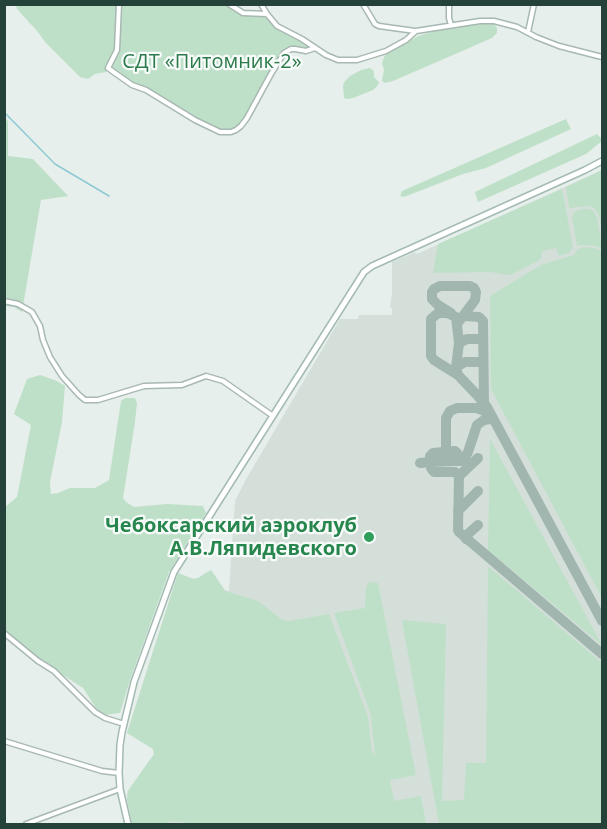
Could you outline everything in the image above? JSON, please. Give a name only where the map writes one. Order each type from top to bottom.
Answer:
[{"type":"street","points":[[119,4],[117,50],[108,68],[132,85],[146,90],[195,120],[220,132],[231,132],[241,126],[284,54],[291,49],[306,51],[315,48]]},
{"type":"street","points":[[229,4],[243,13],[267,14]]},
{"type":"street","points":[[261,4],[277,26],[338,60],[357,60],[386,51],[406,40],[416,31]]},
{"type":"street","points":[[363,4],[375,24],[379,26],[416,31],[494,21],[517,27],[559,46],[603,57]]},
{"type":"street","points":[[449,4],[451,25]]},
{"type":"street","points":[[528,33],[534,4]]},
{"type":"street","points":[[128,825],[120,789],[120,745],[134,682],[174,572],[366,269],[603,161]]},
{"type":"street","points":[[4,301],[18,304],[32,312],[40,326],[50,357],[62,376],[85,400],[98,400],[144,386],[182,385],[206,376],[223,381],[273,416]]},
{"type":"street","points":[[4,633],[54,671],[95,712],[124,724]]},
{"type":"street","points":[[4,741],[102,771],[119,773]]},
{"type":"street","points":[[26,825],[120,789]]},
{"type":"shaded area","points":[[602,170],[602,824],[132,824],[127,799],[128,791],[154,754],[153,749],[127,733],[178,573],[193,579],[211,570],[225,590],[229,591],[235,501],[340,319],[358,319],[359,315],[392,315],[390,307],[392,262],[415,252],[419,253]]},
{"type":"green space","name":"СДТ «Питомник-2»","points":[[16,5],[228,5],[243,13],[266,15],[312,47],[309,50],[288,50],[240,126],[232,131],[221,131],[133,84],[108,68],[106,72],[95,74],[88,79],[80,77],[46,43]]},
{"type":"green space","points":[[490,23],[497,28],[497,33],[492,38],[393,81],[385,83],[382,81],[384,70],[382,63],[385,55],[418,36],[441,29]]},
{"type":"green space","points":[[369,68],[374,72],[374,77],[379,82],[378,85],[373,90],[353,98],[344,98],[345,81],[361,70]]},
{"type":"green space","points":[[4,118],[8,121],[8,156],[33,159],[68,196],[41,200],[22,312],[14,307],[5,306]]},
{"type":"green space","points":[[566,119],[571,129],[486,168],[463,174],[404,197],[400,196],[402,191]]},
{"type":"green space","points":[[597,134],[602,141],[586,154],[478,202],[475,192]]},
{"type":"green space","points":[[602,170],[602,232],[599,215],[594,208],[589,206],[569,208],[566,187]]},
{"type":"green space","points":[[562,189],[573,247],[569,253],[559,256],[556,248],[542,251],[541,259],[508,275],[490,272],[433,273],[438,244]]},
{"type":"green space","points":[[582,209],[593,211],[597,217],[602,248],[577,246],[572,217],[575,211]]},
{"type":"green space","points":[[583,247],[594,248],[602,253],[602,598],[491,389],[490,296],[541,265],[574,255]]},
{"type":"green space","points":[[40,375],[65,386],[62,422],[50,482],[51,494],[70,488],[95,488],[109,480],[121,401],[125,398],[135,398],[137,403],[135,422],[123,498],[134,507],[167,504],[203,506],[206,513],[169,572],[120,713],[104,715],[96,708],[83,688],[43,662],[5,631],[5,507],[17,497],[31,425],[14,414],[27,379]]},
{"type":"green space","points":[[490,439],[602,645],[488,550]]},
{"type":"green space","points":[[488,567],[602,663],[602,824],[439,824],[402,620],[446,624],[442,801],[464,800],[466,763],[486,763]]},
{"type":"green space","points":[[211,570],[225,591],[258,601],[281,619],[289,621],[329,614],[368,717],[372,752],[375,755],[371,715],[334,613],[365,608],[368,583],[378,583],[416,775],[390,780],[394,801],[421,796],[426,824],[198,824],[172,821],[163,824],[132,824],[127,799],[128,791],[154,754],[153,749],[127,733],[178,573],[193,579]]},
{"type":"waterway","points":[[4,112],[55,164],[109,196]]},
{"type":"taxiway","points":[[451,313],[432,299],[434,289],[440,286],[474,288],[475,300],[457,324]]},
{"type":"taxiway","points":[[458,375],[431,356],[431,319],[438,313],[447,313],[456,317],[459,343],[456,367],[458,375],[487,407],[602,621]]},
{"type":"taxiway","points":[[462,317],[479,317],[483,321],[484,403]]},
{"type":"taxiway","points":[[459,343],[467,339],[483,339]]},
{"type":"taxiway","points":[[456,370],[465,362],[483,362]]},
{"type":"taxiway","points":[[489,414],[476,408],[457,408],[450,411],[446,418],[448,457],[455,461],[464,459],[477,425],[484,420],[494,420]]},
{"type":"taxiway","points":[[420,463],[431,462],[455,461],[457,453],[455,451],[433,453],[430,456],[431,460],[431,468],[434,472],[455,472],[459,476],[459,532],[602,654]]},
{"type":"taxiway","points":[[459,476],[478,458]]},
{"type":"taxiway","points":[[458,511],[478,491]]},
{"type":"taxiway","points":[[466,539],[478,525]]},
{"type":"place","name":"Чебоксарский аэроклуб А.В.Ляпидевского","points":[[369,537]]}]
